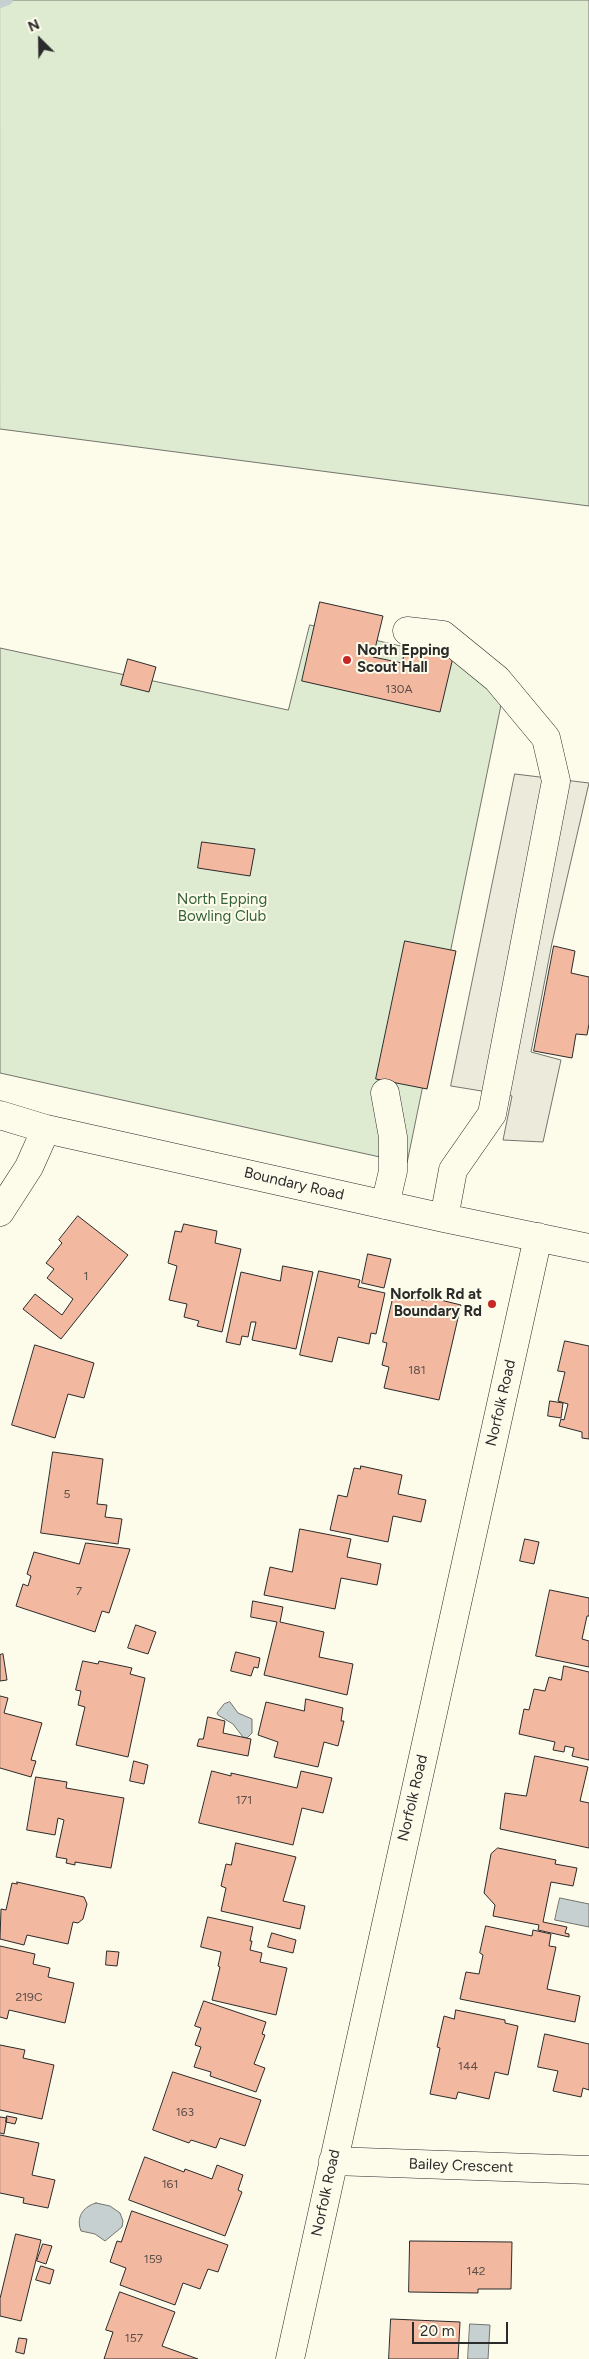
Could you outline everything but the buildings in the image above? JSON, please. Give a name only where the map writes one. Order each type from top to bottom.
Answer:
[{"type":"street","points":[[407,631],[443,635],[497,679],[546,738],[556,781],[492,1114],[453,1170],[444,1218]]},
{"type":"street","points":[[385,1093],[393,1137],[393,1171],[385,1204]]},
{"type":"street","name":"Boundary Road","points":[[0,1115],[46,1129],[444,1218],[589,1248]]},
{"type":"street","points":[[0,1212],[29,1167],[46,1129]]},
{"type":"street","name":"Norfolk Road","points":[[290,2359],[538,1237]]},
{"type":"street","name":"Bailey Crescent","points":[[333,2161],[589,2170]]},
{"type":"green space","points":[[0,0],[589,0],[589,506],[0,429]]},
{"type":"green space","name":"North Epping Bowling Club","points":[[310,625],[508,671],[407,1163],[0,1073],[0,648],[288,710]]},
{"type":"shaded area","points":[[515,774],[589,783],[552,943],[531,1052],[561,1060],[543,1142],[503,1140],[512,1096],[451,1086]]},
{"type":"shaded area","points":[[230,1702],[238,1713],[252,1719],[252,1733],[247,1738],[243,1737],[233,1724],[217,1713],[224,1704]]},
{"type":"shaded area","points":[[560,1898],[589,1904],[589,1927],[555,1920]]},
{"type":"shaded area","points":[[96,2203],[110,2206],[120,2213],[123,2221],[122,2227],[105,2241],[95,2234],[81,2231],[79,2222],[81,2214],[87,2207]]},
{"type":"shaded area","points":[[470,2324],[490,2325],[488,2359],[468,2359]]},
{"type":"waterway","points":[[0,3],[8,0]]},
{"type":"place","name":"North Epping Scout Hall","points":[[347,660]]},
{"type":"place","name":"Norfolk Rd at Boundary Rd","points":[[492,1304]]}]
